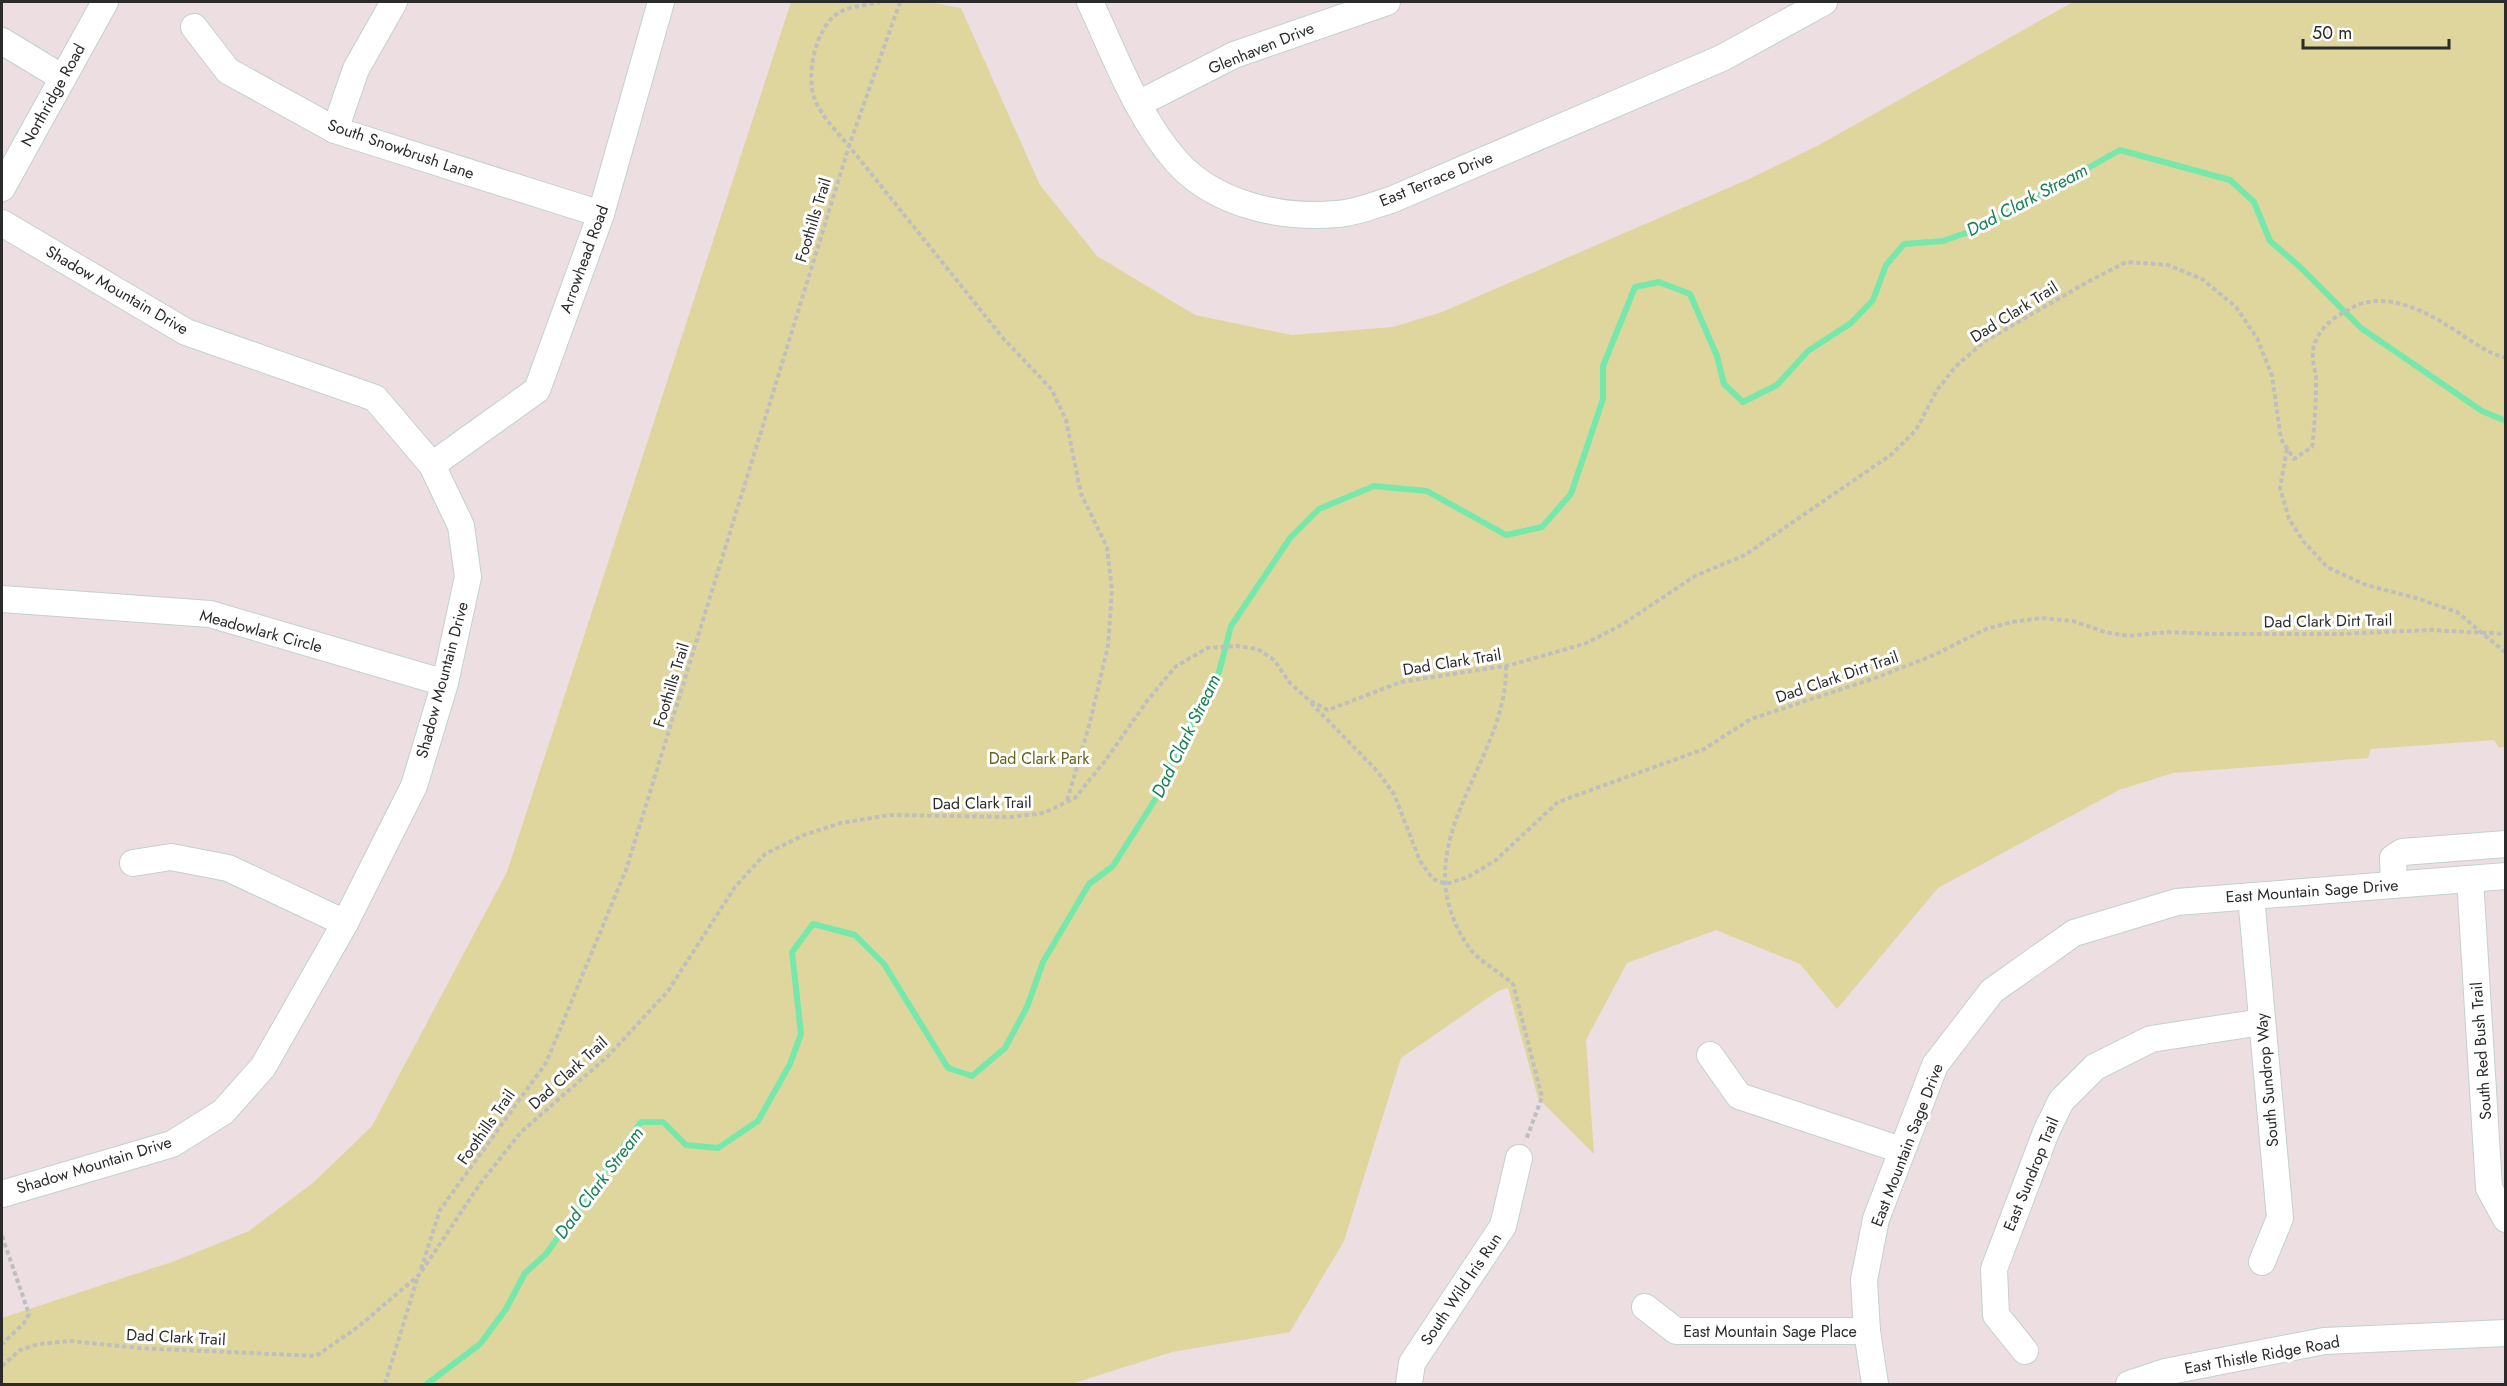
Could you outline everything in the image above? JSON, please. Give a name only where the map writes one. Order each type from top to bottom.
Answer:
[{"type":"street","name":"Northridge Road","points":[[2,188],[105,2]]},
{"type":"street","points":[[334,130],[356,69],[394,2]]},
{"type":"street","name":"Arrowhead Road","points":[[432,465],[537,390],[601,214],[661,2]]},
{"type":"street","name":"East Terrace Drive","points":[[1090,2],[1138,104],[1157,136],[1178,164],[1210,188],[1242,203],[1289,215],[1340,214],[1391,200],[1722,58],[1824,2]]},
{"type":"street","name":"Glenhaven Drive","points":[[1138,104],[1234,55],[1387,2]]},
{"type":"street","name":"South Snowbrush Lane","points":[[194,27],[228,71],[334,130],[601,214]]},
{"type":"street","points":[[2,41],[63,78]]},
{"type":"street","name":"Shadow Mountain Drive","points":[[2,224],[186,332],[375,398],[432,465],[461,526],[468,577],[445,683],[414,786],[345,923],[263,1067],[224,1112],[172,1144],[3,1190]]},
{"type":"street","name":"Meadowlark Circle","points":[[2,598],[210,614],[445,683]]},
{"type":"street","points":[[2394,885],[2393,858],[2402,852],[2505,844]]},
{"type":"street","points":[[133,863],[171,857],[228,868],[345,923]]},
{"type":"street","name":"East Mountain Sage Drive","points":[[1875,1384],[1867,1331],[1864,1280],[1876,1219],[1935,1065],[1992,991],[2074,933],[2177,902],[2505,876]]},
{"type":"street","name":"South Red Bush Trail","points":[[2470,879],[2489,1188],[2505,1220]]},
{"type":"street","name":"South Sundrop Way","points":[[2251,896],[2280,1218],[2262,1262]]},
{"type":"street","name":"East Sundrop Trail","points":[[2025,1351],[1996,1315],[1994,1269],[2046,1132],[2061,1101],[2095,1067],[2151,1038],[2262,1022]]},
{"type":"street","points":[[1710,1055],[1739,1096],[1902,1150]]},
{"type":"street","name":"South Wild Iris Run","points":[[1409,1384],[1412,1363],[1503,1226],[1519,1158]]},
{"type":"street","name":"East Mountain Sage Place","points":[[1645,1307],[1676,1331],[1867,1331]]},
{"type":"street","name":"East Thistle Ridge Road","points":[[2129,1384],[2165,1372],[2324,1341],[2505,1333]]},
{"type":"path","points":[[880,2],[839,13],[824,28],[815,48],[811,70],[814,97],[826,119],[1003,338],[1052,390],[1066,420],[1081,494],[1100,528],[1107,547],[1112,590],[1108,646],[1089,726],[1067,802]]},
{"type":"path","name":"Foothills Trail","points":[[385,1384],[440,1210],[546,1063],[627,870],[849,146],[900,2]]},
{"type":"path","name":"Dad Clark Trail","points":[[2,1366],[20,1350],[39,1344],[70,1341],[138,1348],[316,1356],[358,1326],[419,1275],[480,1184],[521,1132],[608,1056],[668,991],[735,887],[765,854],[804,835],[841,823],[890,815],[1012,818],[1044,813],[1075,798],[1175,667],[1207,648],[1237,646],[1258,649],[1274,660],[1290,683],[1309,700],[1328,710],[1401,682],[1506,666],[1587,643],[1623,624],[1695,576],[1745,555],[1892,454],[1916,430],[1937,390],[1956,366],[1985,341],[2126,262],[2168,265],[2202,279],[2236,307],[2257,338],[2272,376],[2281,439],[2287,448]]},
{"type":"path","points":[[2287,448],[2294,459],[2312,447],[2315,429],[2316,378],[2313,350],[2322,329],[2334,318],[2356,306],[2364,303],[2390,301],[2419,311],[2445,324],[2493,355],[2505,358]]},
{"type":"path","points":[[2287,448],[2280,488],[2289,519],[2303,541],[2327,567],[2366,585],[2457,612],[2505,653]]},
{"type":"path","name":"Dad Clark Dirt Trail","points":[[1446,884],[1468,877],[1496,860],[1558,802],[1704,749],[1751,719],[1878,677],[1934,655],[1986,629],[2012,622],[2041,618],[2073,621],[2105,632],[2128,636],[2168,632],[2316,634],[2431,630],[2505,634]]},
{"type":"path","points":[[1506,666],[1506,688],[1497,719],[1454,820],[1446,851],[1446,884],[1455,925],[1469,949],[1501,972],[1513,984],[1542,1097],[1519,1158]]},
{"type":"path","points":[[1309,700],[1377,771],[1394,794],[1420,861],[1433,879],[1446,884]]},
{"type":"path","points":[[2,1236],[29,1314],[24,1323],[2,1344]]},
{"type":"green space","name":"Dad Clark Park","points":[[791,2],[929,2],[961,8],[1040,185],[1097,256],[1195,315],[1292,335],[1393,327],[1442,312],[1749,179],[1819,145],[2073,2],[2505,2],[2505,747],[2499,748],[2494,740],[2371,749],[2368,758],[2173,773],[2119,790],[1938,888],[1837,1009],[1800,964],[1716,930],[1627,963],[1586,1040],[1594,1154],[1538,1098],[1508,988],[1498,991],[1401,1058],[1344,1241],[1290,1332],[1172,1352],[1071,1384],[2,1384],[2,1318],[175,1261],[249,1231],[314,1182],[372,1126],[507,872]]},
{"type":"waterway","name":"Dad Clark Stream","points":[[427,1384],[480,1344],[506,1309],[525,1273],[546,1254],[641,1122],[663,1122],[686,1145],[718,1148],[758,1121],[790,1064],[801,1034],[792,952],[813,924],[855,935],[884,964],[948,1068],[972,1076],[1005,1048],[1027,1007],[1043,962],[1089,884],[1113,866],[1158,795],[1170,766],[1219,672],[1231,626],[1290,538],[1319,509],[1374,486],[1427,491],[1506,535],[1542,527],[1571,494],[1603,399],[1603,366],[1635,287],[1659,282],[1690,294],[1717,356],[1724,384],[1743,402],[1777,385],[1808,351],[1851,323],[1873,300],[1886,265],[1904,244],[1943,241],[1983,227],[2120,150],[2230,180],[2254,202],[2270,241],[2299,266],[2361,328],[2482,411],[2506,421]]}]
